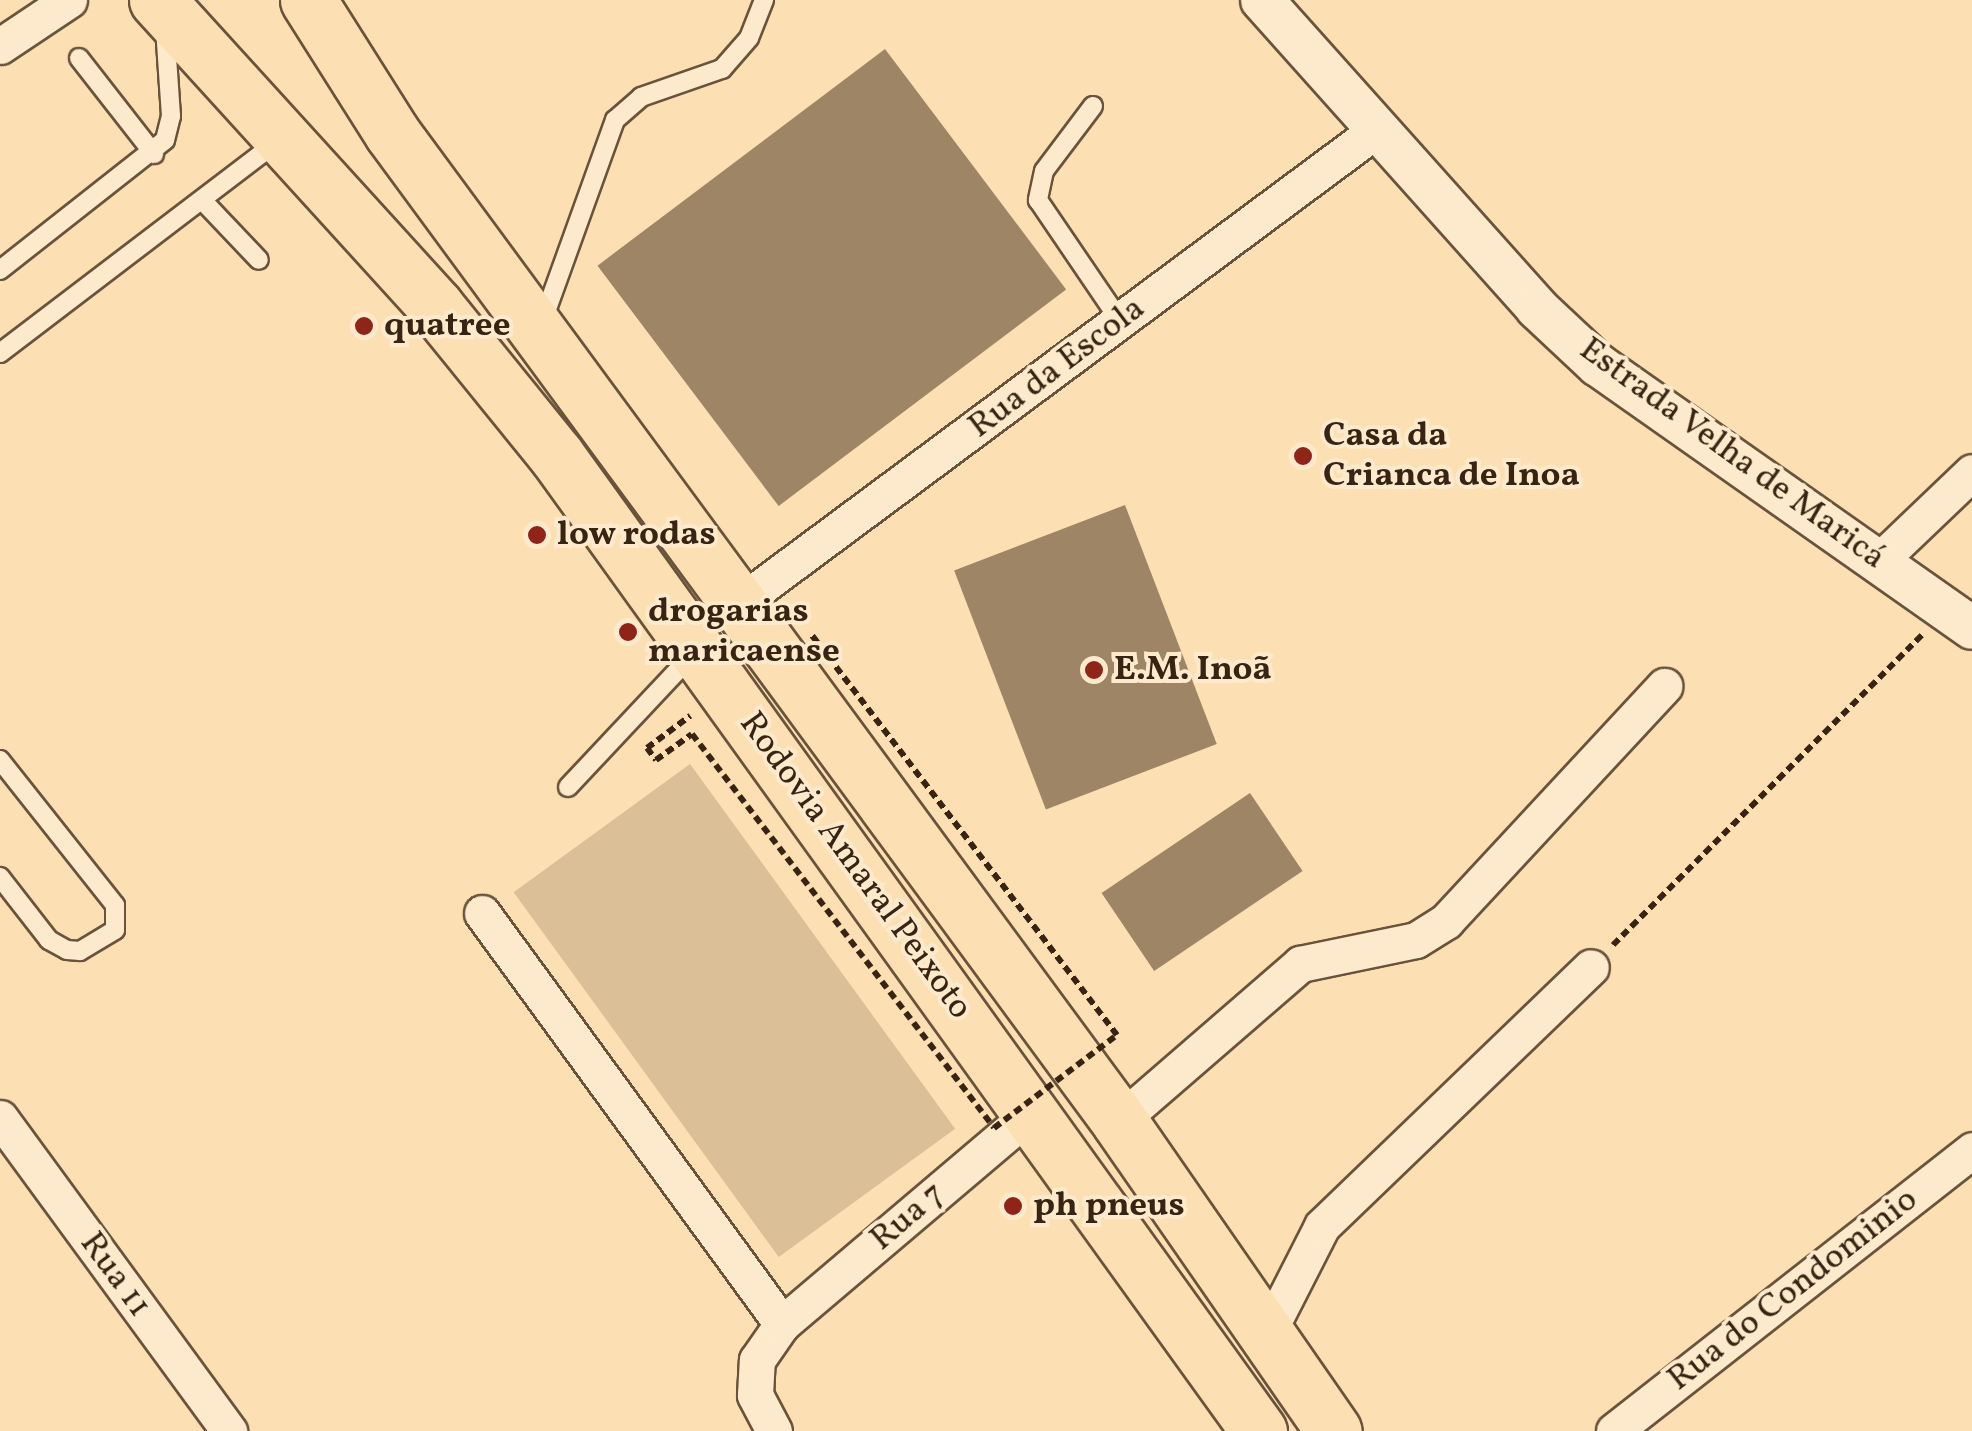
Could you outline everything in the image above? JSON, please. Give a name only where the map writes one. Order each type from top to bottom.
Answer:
[{"type":"highway","name":"Rodovia Amaral Peixoto","points":[[308,0],[392,132],[1119,1121],[1334,1431]]},
{"type":"highway","name":"Rodovia Amaral Peixoto","points":[[160,4],[279,140],[436,306],[698,649],[1260,1431]]},
{"type":"street","points":[[0,46],[69,0]]},
{"type":"street","name":"Estrada Velha de Maricá","points":[[1262,0],[1375,131],[1598,365],[1960,619]]},
{"type":"street","name":"Rua da Escola","points":[[738,604],[1375,131]]},
{"type":"street","points":[[1880,560],[1972,472]]},
{"type":"street","points":[[1119,1121],[1300,964],[1416,940],[1446,921],[1664,686]]},
{"type":"street","points":[[482,913],[782,1324]]},
{"type":"street","points":[[1266,1336],[1322,1226],[1591,967]]},
{"type":"street","name":"Rua 7","points":[[774,1431],[755,1395],[757,1360],[782,1324],[1033,1111]]},
{"type":"street","name":"Rua 11","points":[[0,1118],[229,1431]]},
{"type":"street","name":"Rua do Condominio","points":[[1614,1431],[1972,1150]]},
{"type":"lane","points":[[538,335],[615,120],[640,97],[722,70],[750,38],[764,0]]},
{"type":"lane","points":[[0,270],[154,154],[171,116],[160,4]]},
{"type":"lane","points":[[79,58],[154,154]]},
{"type":"lane","points":[[1093,106],[1044,171],[1038,200],[1119,319]]},
{"type":"lane","points":[[0,352],[204,202],[279,140]]},
{"type":"lane","points":[[204,202],[259,260]]},
{"type":"lane","points":[[568,787],[698,649]]},
{"type":"lane","points":[[0,760],[116,906],[114,930],[80,950],[67,950],[50,940],[0,876]]},
{"type":"path","points":[[1591,967],[1960,619]]},
{"type":"path","points":[[628,724],[656,760],[692,734],[994,1128],[1117,1035],[811,634]]},
{"type":"shaded area","points":[[690,764],[955,1129],[779,1257],[514,892]]},
{"type":"building","points":[[885,49],[1066,289],[779,506],[597,266]]},
{"type":"building","points":[[1125,505],[1217,744],[1046,810],[954,571]]},
{"type":"building","points":[[1250,793],[1303,871],[1154,971],[1102,893]]},
{"type":"place","name":"quatree","points":[[364,326]]},
{"type":"place","name":"Casa da Crianca de Inoa","points":[[1303,456]]},
{"type":"place","name":"low rodas","points":[[537,535]]},
{"type":"place","name":"drogarias maricaense","points":[[628,632]]},
{"type":"place","name":"E.M. Inoã","points":[[1094,670]]},
{"type":"place","name":"ph pneus","points":[[1013,1206]]}]
